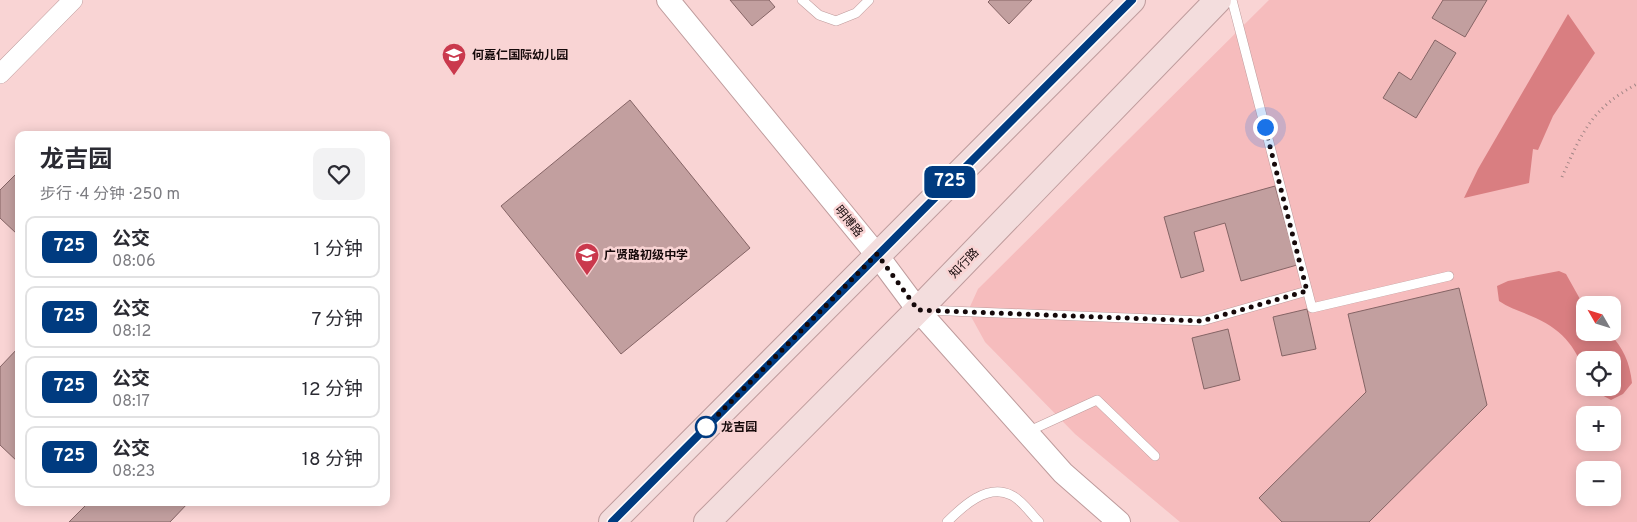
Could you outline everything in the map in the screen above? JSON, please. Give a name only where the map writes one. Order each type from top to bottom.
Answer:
[{"type":"main road","points":[[612,522],[1132,0]]},
{"type":"main road","name":"知行路","points":[[707,522],[918,310],[1218,0]]},
{"type":"street","points":[[0,74],[73,0]]},
{"type":"street","name":"明博路","points":[[668,0],[877,254],[918,310],[1063,473],[1119,522]]},
{"type":"lane","points":[[802,0],[819,15],[836,21],[856,13],[869,0]]},
{"type":"lane","points":[[1232,0],[1312,308],[1449,276]]},
{"type":"lane","points":[[918,310],[1202,321],[1307,291]]},
{"type":"lane","points":[[1027,432],[1097,400],[1155,456]]},
{"type":"lane","points":[[947,522],[978,496],[997,493],[1011,495],[1040,522]]},
{"type":"path","points":[[1562,177],[1584,128],[1616,95],[1637,84]]},
{"type":"shaded area","points":[[1269,0],[1637,0],[1637,522],[1180,522],[1075,434],[985,342],[968,311],[978,289]]},
{"type":"shaded area","points":[[1568,14],[1595,53],[1553,116],[1538,150],[1533,149],[1529,183],[1464,198],[1478,169]]},
{"type":"shaded area","points":[[1559,271],[1566,274],[1578,296],[1576,296],[1576,341],[1616,341],[1625,356],[1630,369],[1632,383],[1623,394],[1621,395],[1621,351],[1576,351],[1576,353],[1572,346],[1550,326],[1499,301],[1497,286],[1508,281]]},
{"type":"shaded area","points":[[1604,396],[1619,396],[1611,400]]},
{"type":"building","points":[[730,0],[769,0],[775,7],[752,26]]},
{"type":"building","points":[[990,0],[1032,0],[1009,24],[988,2]]},
{"type":"building","points":[[1443,0],[1487,0],[1465,37],[1432,18]]},
{"type":"building","points":[[1435,40],[1456,53],[1416,118],[1383,98],[1399,72],[1411,80]]},
{"type":"building","points":[[630,100],[750,248],[621,354],[501,206]]},
{"type":"building","points":[[15,175],[15,232],[0,218],[0,190]]},
{"type":"building","points":[[1275,186],[1297,265],[1241,281],[1225,223],[1194,232],[1204,271],[1181,278],[1164,217]]},
{"type":"building","points":[[1459,288],[1487,405],[1369,522],[1282,522],[1259,498],[1366,392],[1348,314]]},
{"type":"building","points":[[1307,309],[1316,349],[1282,356],[1273,317]]},
{"type":"building","points":[[1228,329],[1240,380],[1204,389],[1192,338]]},
{"type":"building","points":[[15,351],[15,459],[0,445],[0,367]]},
{"type":"building","points":[[85,506],[185,506],[170,522],[69,522]]},
{"type":"bus line","name":"725","points":[[612,522],[1132,0]]},
{"type":"place","name":"何嘉仁国际幼儿园","points":[[454,76]]},
{"type":"place","name":"广贤路初级中学","points":[[587,276]]},
{"type":"place","name":"龙吉园","points":[[706,427]]},
{"type":"route","points":[[706,427],[877,254],[918,310],[1202,321],[1307,291],[1265,127]]}]
